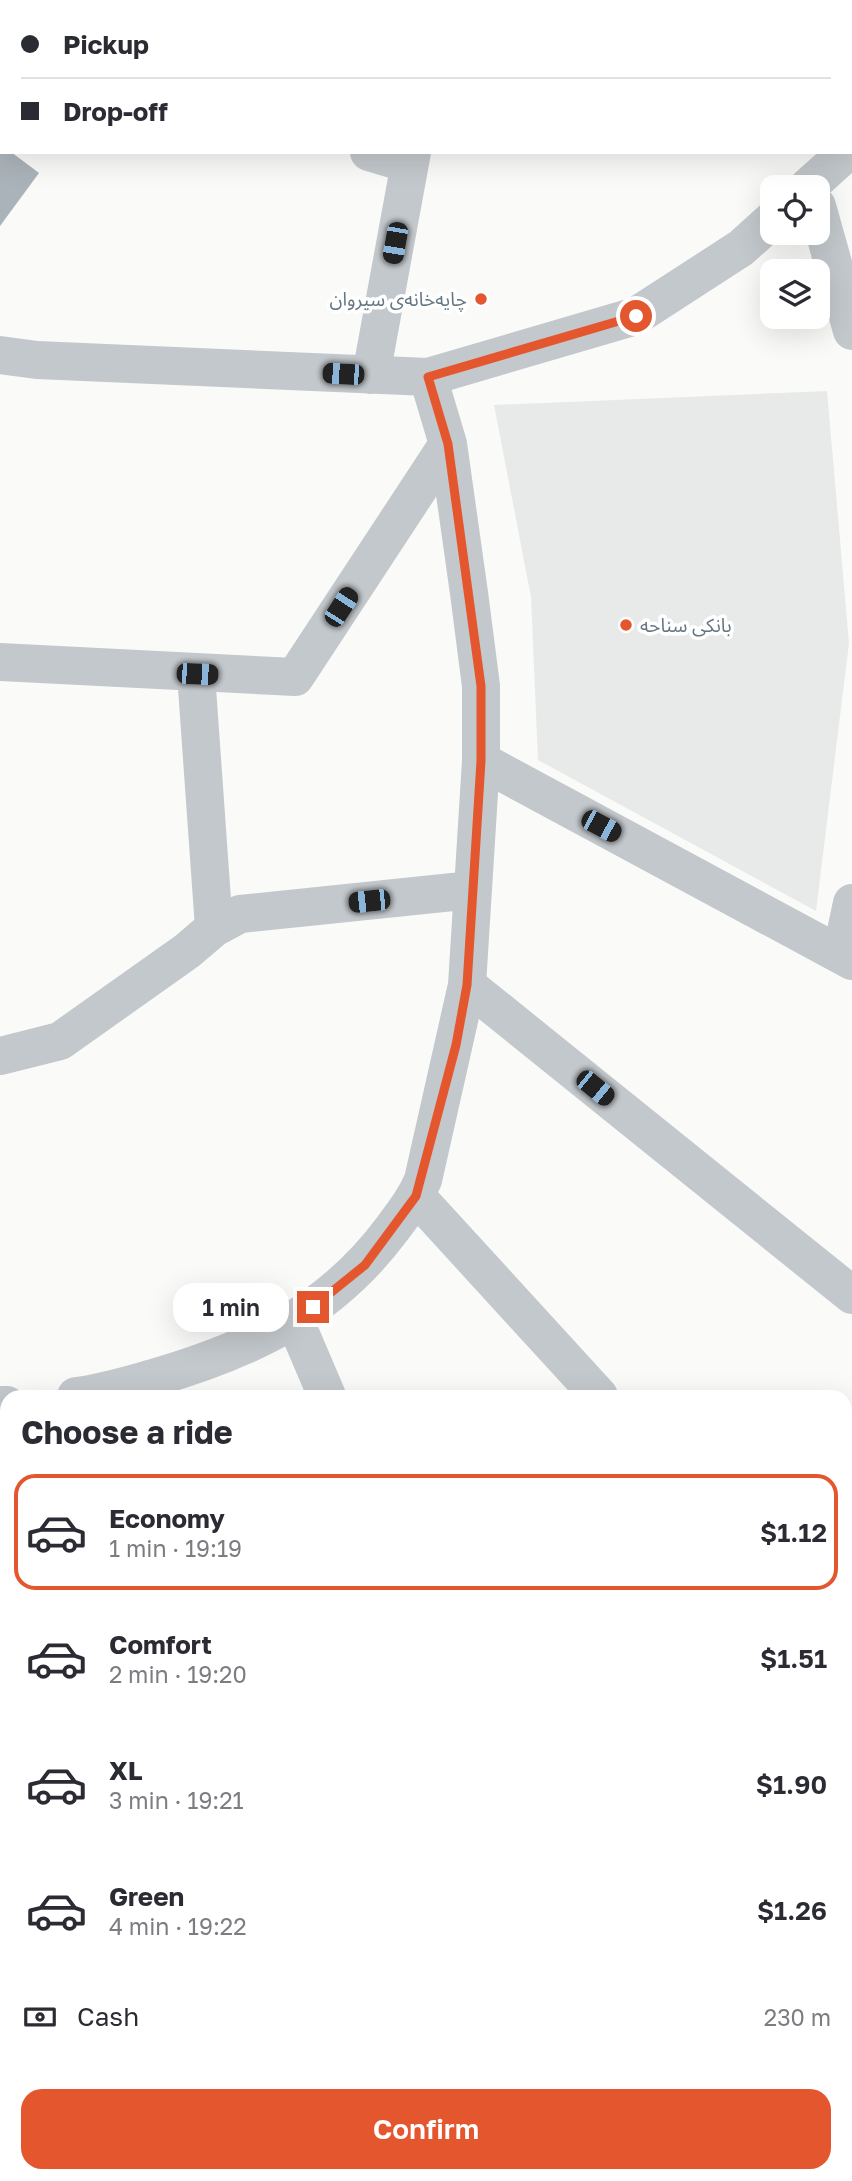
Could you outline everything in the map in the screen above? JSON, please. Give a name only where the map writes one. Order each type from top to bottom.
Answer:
[{"type":"street","points":[[371,375],[411,158],[383,154]]},
{"type":"street","points":[[827,175],[846,154]]},
{"type":"street","points":[[0,355],[37,360],[428,377],[636,316],[741,248],[760,231]]},
{"type":"street","points":[[827,245],[852,331]]},
{"type":"street","points":[[112,1390],[212,1362],[295,1321],[365,1265],[416,1196],[456,1045],[467,985],[481,761],[481,686],[448,444],[428,377]]},
{"type":"street","points":[[0,662],[295,677],[448,444]]},
{"type":"street","points":[[197,674],[214,928]]},
{"type":"street","points":[[481,761],[847,958],[852,903]]},
{"type":"street","points":[[0,1056],[60,1041],[187,951],[214,928],[240,914],[472,890]]},
{"type":"street","points":[[467,985],[852,1295]]},
{"type":"street","points":[[416,1196],[594,1390]]},
{"type":"street","points":[[295,1321],[324,1390]]},
{"type":"shaded area","points":[[827,391],[849,643],[816,911],[538,760],[531,597],[494,405]]},
{"type":"building","points":[[0,154],[14,154],[39,173],[0,226]]},
{"type":"place","name":"چایەخانەی سیروان","points":[[481,299]]},
{"type":"place","name":"بانکی سناحە","points":[[626,625]]},
{"type":"route","points":[[313,1307],[365,1265],[416,1196],[423,1180],[456,1045],[467,985],[481,761],[481,686],[454,506],[448,444],[428,377],[636,316]]}]
